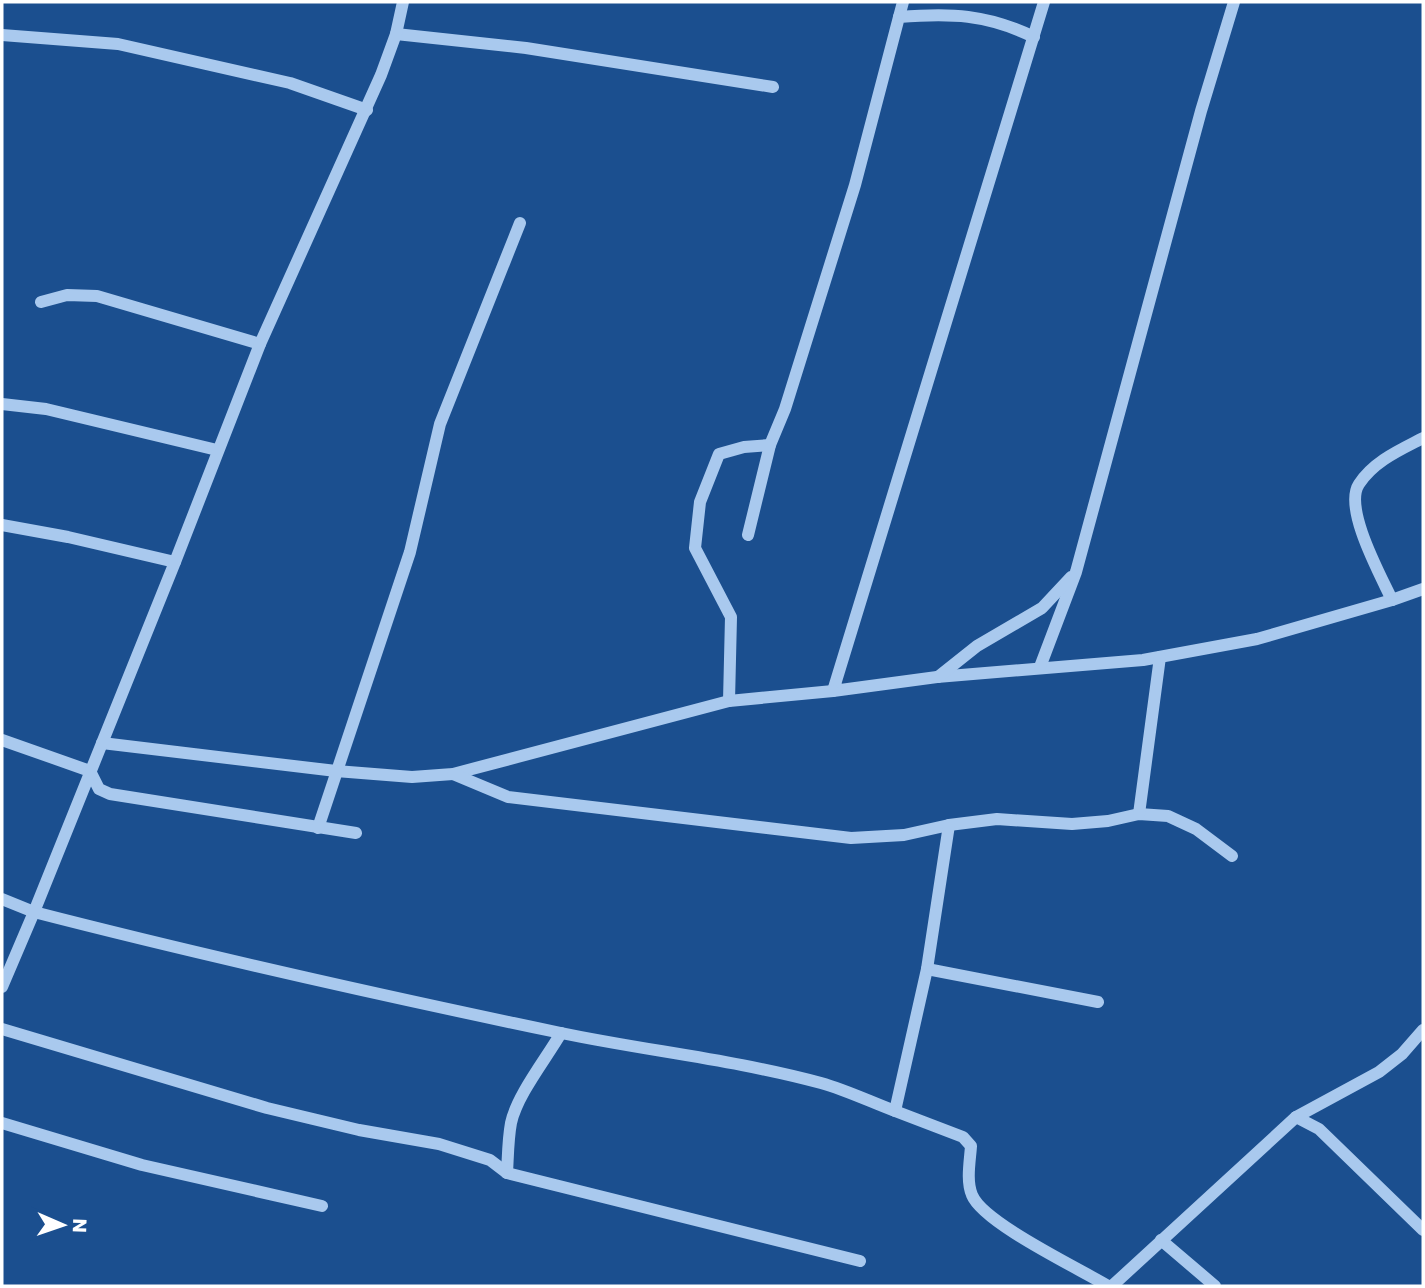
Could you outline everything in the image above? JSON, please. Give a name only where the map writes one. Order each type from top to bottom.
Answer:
[{"type":"street","points":[[2,986],[175,562],[260,344],[367,110],[396,34],[403,2]]},
{"type":"street","points":[[748,536],[770,445],[785,409],[855,184],[902,2]]},
{"type":"street","points":[[833,691],[1044,2]]},
{"type":"street","points":[[1040,667],[1076,572],[1201,111],[1234,2]]},
{"type":"street","points":[[900,17],[944,14],[980,17],[1012,26],[1034,37]]},
{"type":"street","points":[[396,34],[526,48],[773,87]]},
{"type":"street","points":[[2,35],[118,44],[290,83],[367,110]]},
{"type":"street","points":[[318,828],[410,552],[440,424],[520,222]]},
{"type":"street","points":[[41,302],[67,295],[97,296],[260,344]]},
{"type":"street","points":[[2,404],[46,409],[217,450]]},
{"type":"street","points":[[1392,600],[1366,544],[1355,507],[1357,486],[1381,460],[1423,438]]},
{"type":"street","points":[[729,701],[732,617],[695,548],[700,502],[719,454],[744,447],[770,445]]},
{"type":"street","points":[[2,525],[175,562]]},
{"type":"street","points":[[937,677],[978,646],[1042,608],[1076,572]]},
{"type":"street","points":[[102,743],[336,771],[412,777],[453,774],[729,701],[937,677],[1160,657],[1257,639],[1423,589]]},
{"type":"street","points":[[1139,814],[1160,657]]},
{"type":"street","points":[[2,740],[90,771],[99,789],[110,794],[356,833]]},
{"type":"street","points":[[453,774],[508,797],[850,838],[904,835],[949,825],[997,819],[1072,824],[1108,821],[1139,814],[1168,816],[1196,829],[1232,856]]},
{"type":"street","points":[[895,1111],[927,969],[949,825]]},
{"type":"street","points":[[2,899],[34,912],[269,970],[561,1033],[747,1065],[824,1084],[962,1137],[971,1146],[972,1196],[982,1209],[1032,1245],[1110,1286],[1296,1117],[1378,1072],[1402,1054],[1423,1030]]},
{"type":"street","points":[[927,969],[1098,1002]]},
{"type":"street","points":[[2,1029],[267,1108],[359,1130],[439,1144],[490,1160],[507,1172],[578,1192],[860,1261]]},
{"type":"street","points":[[507,1172],[512,1121],[530,1081],[561,1033]]},
{"type":"street","points":[[1296,1117],[1319,1129],[1423,1230]]},
{"type":"street","points":[[2,1123],[142,1165],[322,1206]]},
{"type":"street","points":[[1161,1240],[1215,1286]]}]
